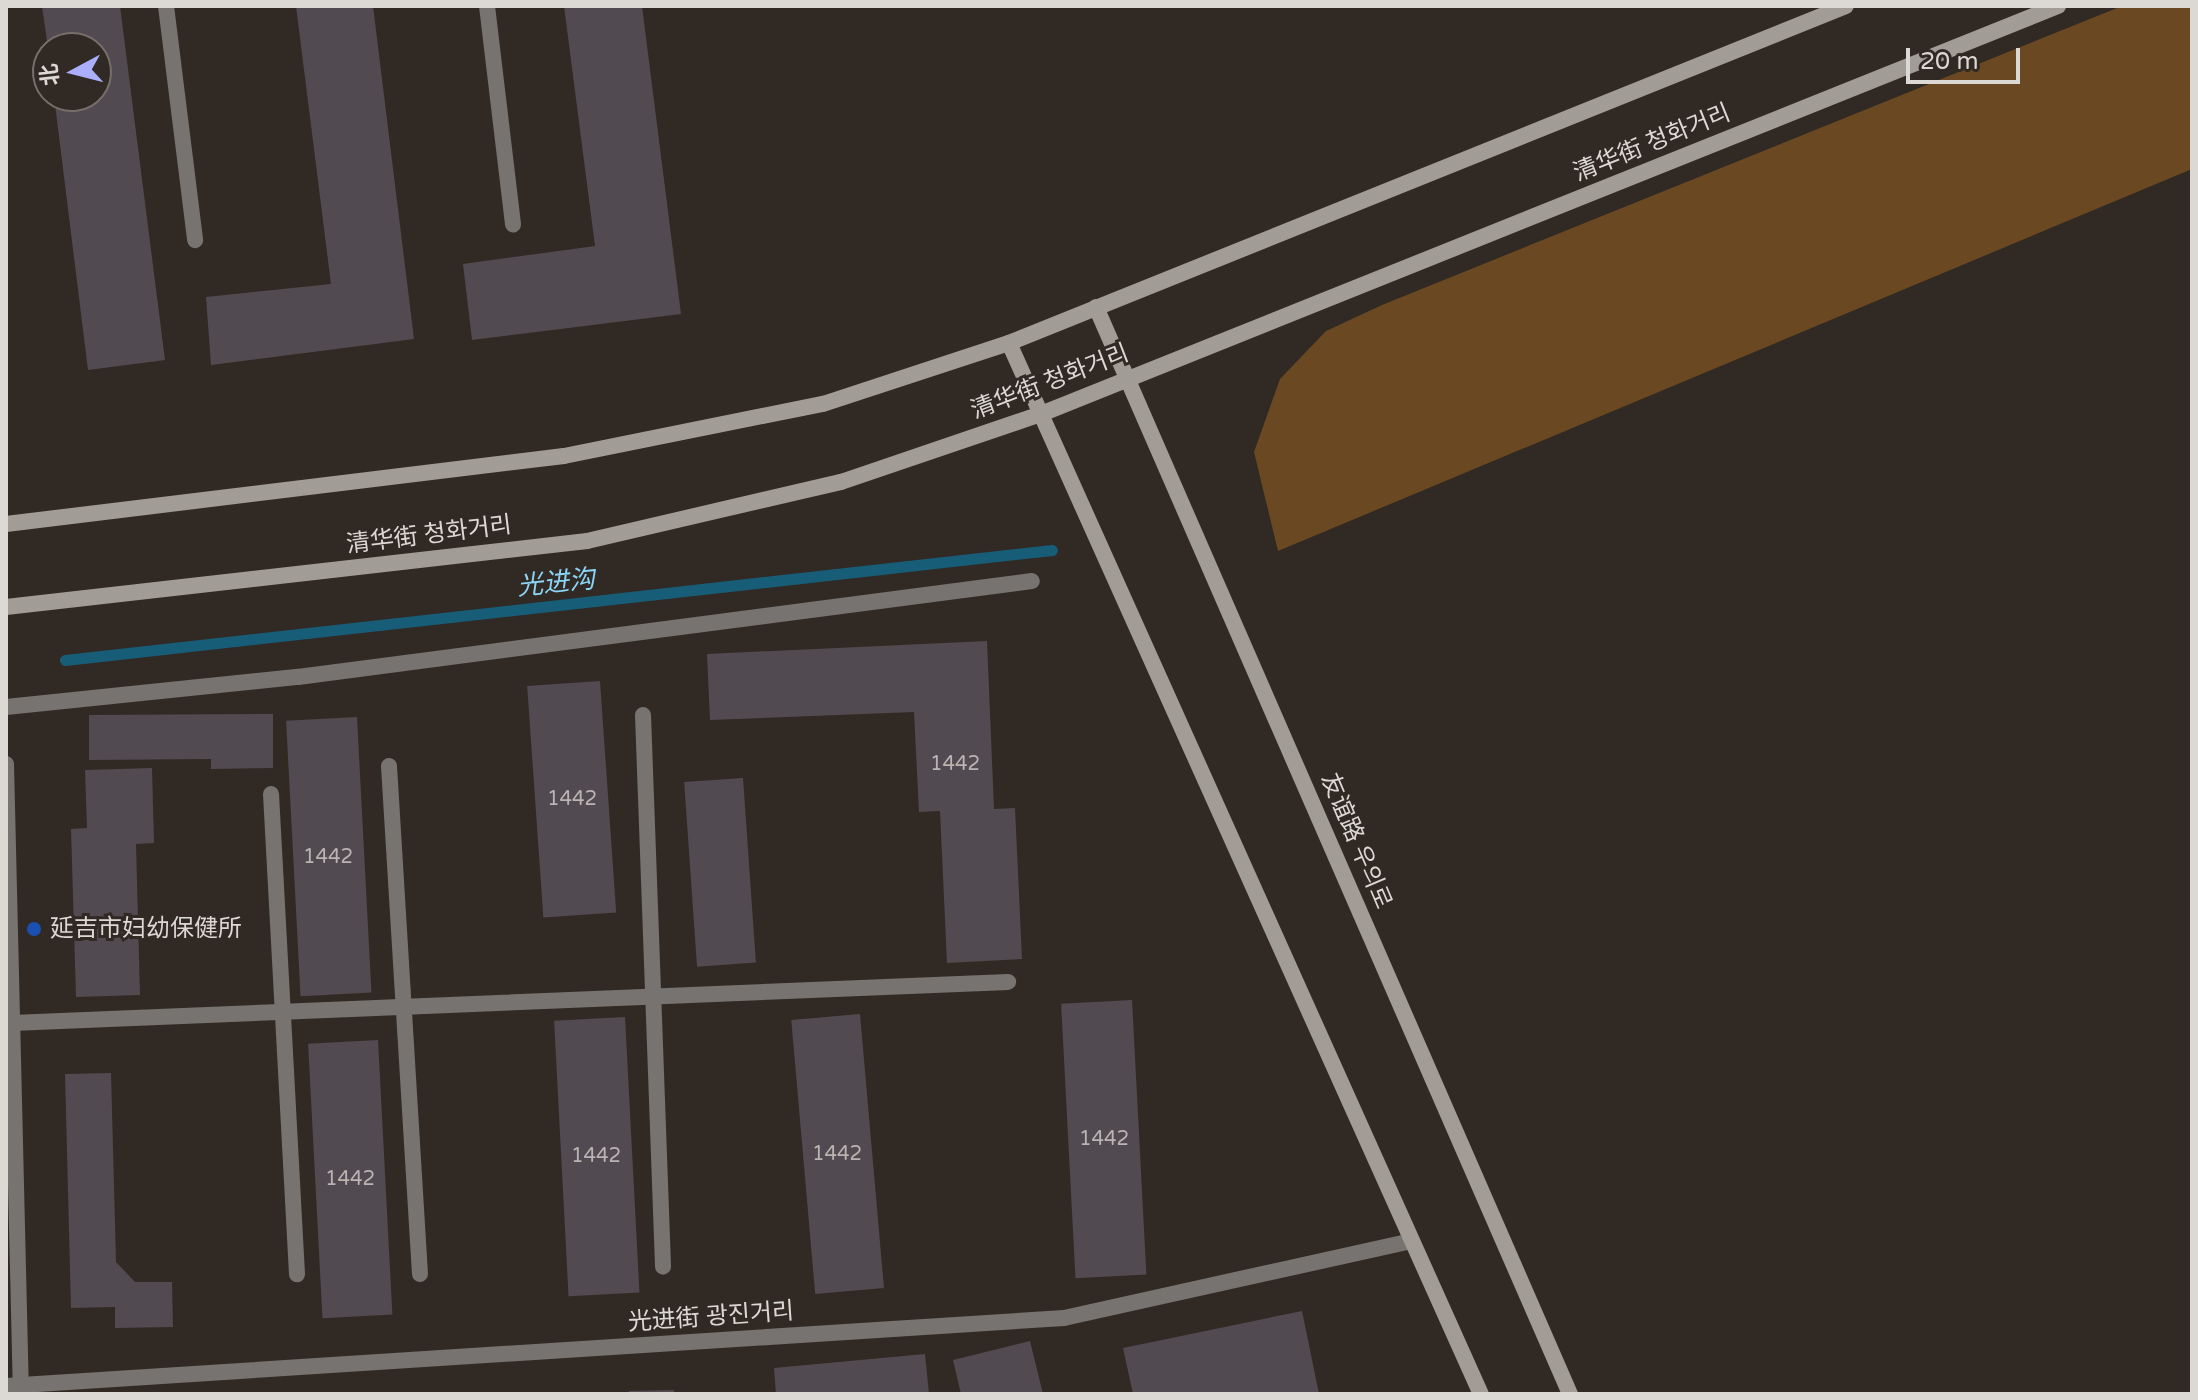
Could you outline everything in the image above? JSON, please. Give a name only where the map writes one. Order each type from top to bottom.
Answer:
[{"type":"main road","points":[[6,524],[564,456],[823,404],[1009,343],[1846,6]]},
{"type":"main road","name":"清华街 청화거리","points":[[6,607],[587,541],[841,482],[1041,414],[2058,6]]},
{"type":"main road","name":"友谊路 우의로","points":[[1096,307],[1570,1394]]},
{"type":"main road","points":[[1009,343],[1481,1394]]},
{"type":"street","points":[[166,6],[195,240]]},
{"type":"street","points":[[487,6],[513,224]]},
{"type":"street","points":[[6,707],[298,677],[1032,581]]},
{"type":"street","points":[[643,715],[663,1267]]},
{"type":"street","points":[[6,764],[16,1388]]},
{"type":"street","points":[[389,766],[420,1274]]},
{"type":"street","points":[[271,794],[297,1274]]},
{"type":"street","points":[[12,1023],[1008,982]]},
{"type":"street","name":"光进街 광진거리","points":[[16,1388],[1064,1318],[1412,1241]]},
{"type":"shaded area","points":[[2122,6],[2192,6],[2192,169],[1278,551],[1254,452],[1280,379],[1326,331],[1382,305]]},
{"type":"building","points":[[42,6],[120,6],[165,360],[88,370],[56,112],[112,112],[112,32],[46,32]]},
{"type":"building","points":[[296,6],[373,6],[414,339],[211,365],[206,297],[331,284]]},
{"type":"building","points":[[564,6],[642,6],[681,314],[472,340],[463,264],[595,246]]},
{"type":"building","points":[[987,641],[994,809],[1015,808],[1022,959],[947,963],[940,811],[919,812],[914,712],[710,720],[707,654]]},
{"type":"building","points":[[600,681],[616,912],[543,918],[527,686]]},
{"type":"building","points":[[273,714],[273,768],[211,769],[211,759],[89,760],[89,715]]},
{"type":"building","points":[[357,717],[371,993],[301,996],[286,721]]},
{"type":"building","points":[[152,768],[154,843],[136,844],[140,995],[76,997],[71,829],[87,828],[85,770]]},
{"type":"building","points":[[743,778],[756,963],[697,967],[684,782]]},
{"type":"building","points":[[1132,1000],[1146,1275],[1075,1278],[1061,1004]]},
{"type":"building","points":[[860,1014],[884,1288],[815,1294],[791,1020]]},
{"type":"building","points":[[625,1017],[639,1293],[569,1296],[554,1021]]},
{"type":"building","points":[[378,1040],[392,1315],[322,1318],[308,1044]]},
{"type":"building","points":[[111,1073],[116,1262],[135,1282],[172,1282],[173,1327],[115,1328],[115,1307],[71,1308],[65,1074]]},
{"type":"building","points":[[1302,1311],[1319,1394],[1133,1394],[1123,1348]]},
{"type":"building","points":[[1030,1341],[1043,1394],[961,1394],[953,1360]]},
{"type":"building","points":[[925,1354],[929,1394],[776,1394],[774,1368]]},
{"type":"building","points":[[674,1390],[674,1394],[629,1394],[629,1391]]},
{"type":"waterway","name":"光进沟","points":[[65,660],[1052,550]]},
{"type":"place","name":"延吉市妇幼保健所","points":[[34,929]]}]
